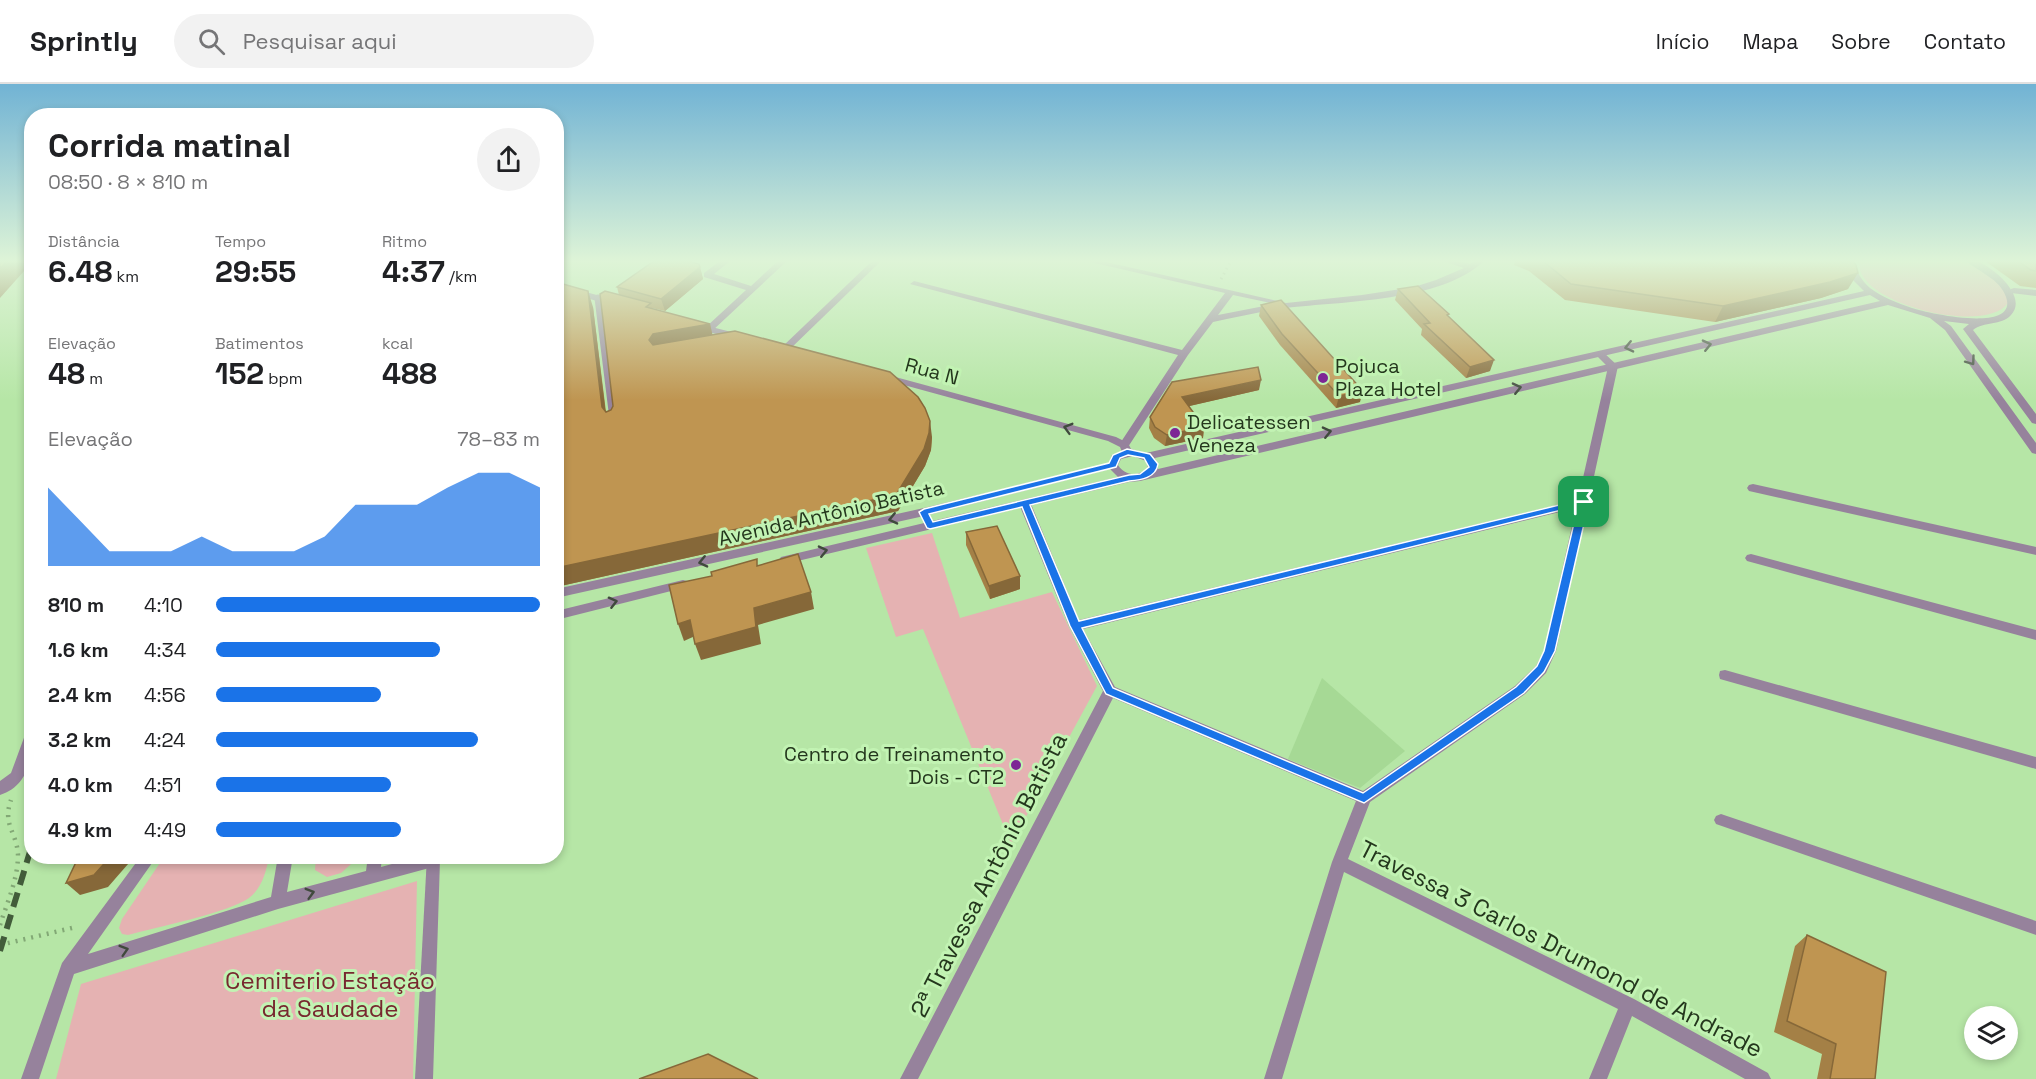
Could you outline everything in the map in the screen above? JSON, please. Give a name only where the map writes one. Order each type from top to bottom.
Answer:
[{"type":"street","points":[[709,329],[733,307]]},
{"type":"street","points":[[796,352],[781,348],[826,307]]},
{"type":"street","points":[[1004,307],[1184,354]]},
{"type":"street","name":"Avenida Antônio Batista","points":[[564,592],[924,512],[1113,465],[1184,354],[1220,307]]},
{"type":"street","points":[[1212,319],[1275,307]]},
{"type":"street","points":[[1147,456],[1804,307]]},
{"type":"street","name":"Avenida Antônio Batista","points":[[770,564],[1129,478],[1866,307]]},
{"type":"street","points":[[1905,307],[1933,317],[1977,322],[2008,316],[2016,307]]},
{"type":"street","points":[[1933,317],[1948,328],[2031,439],[2036,451]]},
{"type":"street","points":[[1977,322],[1969,330],[2036,421]]},
{"type":"street","points":[[687,323],[750,340]]},
{"type":"street","points":[[1273,1079],[1339,862],[1364,798],[1520,690],[1540,669],[1550,651],[1613,366],[1600,354]]},
{"type":"street","name":"Rua N","points":[[872,373],[1126,448]]},
{"type":"street","points":[[1126,448],[1147,456],[1153,464],[1153,468],[1147,475]]},
{"type":"street","points":[[1113,465],[1118,473],[1129,478]]},
{"type":"street","points":[[1753,489],[2036,551]]},
{"type":"street","points":[[1076,626],[1584,502]]},
{"type":"street","points":[[1024,504],[1076,626],[1110,691],[1364,798]]},
{"type":"street","points":[[924,512],[930,526]]},
{"type":"street","points":[[1751,558],[2036,635]]},
{"type":"street","points":[[564,614],[701,580]]},
{"type":"street","points":[[1725,675],[2036,763]]},
{"type":"street","name":"2ª Travessa Antônio Batista","points":[[909,1079],[1110,691]]},
{"type":"street","points":[[5,786],[20,771],[24,759]]},
{"type":"street","points":[[1721,820],[2036,928]]},
{"type":"street","name":"Travessa 3 Carlos Drumond de Andrade","points":[[1339,862],[1628,1005],[1762,1079]]},
{"type":"street","points":[[30,1079],[68,968],[144,864]]},
{"type":"street","points":[[278,902],[285,864]]},
{"type":"street","points":[[373,875],[374,864]]},
{"type":"street","points":[[68,968],[278,902],[412,864]]},
{"type":"street","points":[[424,1079],[433,864]]},
{"type":"street","points":[[1598,1079],[1628,1005]]},
{"type":"lane","points":[[599,307],[613,423]]},
{"type":"lane","points":[[727,344],[750,340]]},
{"type":"path","points":[[0,925],[14,875],[17,850],[13,836],[4,822],[5,810],[15,795],[5,786]]},
{"type":"path","points":[[0,945],[103,920]]},
{"type":"shaded area","points":[[1322,678],[1405,751],[1360,788],[1288,759]]},
{"type":"green space","points":[[1914,307],[2002,307],[1994,313],[1973,316],[1948,315]]},
{"type":"green space","name":"Centro de Treinamento Dois - CT2","points":[[932,533],[960,618],[1052,592],[1097,686],[1011,844],[923,629],[896,637],[866,548]]},
{"type":"green space","points":[[159,864],[267,864],[260,885],[249,898],[239,904],[128,935],[122,934],[119,928],[122,919]]},
{"type":"green space","points":[[315,864],[351,864],[341,873],[327,877],[315,870]]},
{"type":"green space","name":"Cemiterio Estação da Saudade","points":[[417,881],[413,1079],[56,1079],[81,984]]},
{"type":"building","points":[[564,307],[590,307],[602,407],[606,412],[613,406],[602,307],[648,307],[710,324],[653,334],[649,340],[653,345],[735,331],[890,372],[918,397],[930,421],[924,449],[896,495],[564,566]]},
{"type":"building","points":[[1263,307],[1288,307],[1363,391],[1339,396],[1282,334]]},
{"type":"building","points":[[1415,307],[1442,307],[1494,360],[1470,367],[1424,324],[1430,323]]},
{"type":"building","points":[[1258,367],[1261,380],[1182,397],[1204,427],[1167,435],[1155,427],[1150,417],[1172,382]]},
{"type":"building","points":[[997,526],[1020,576],[989,586],[966,532]]},
{"type":"building","points":[[798,554],[811,592],[754,608],[756,627],[695,644],[690,620],[678,624],[669,585],[712,576],[711,572],[757,559],[757,566]]},
{"type":"building","points":[[75,864],[104,864],[94,875],[66,883]]},
{"type":"building","points":[[1807,935],[1886,972],[1875,1079],[1830,1079],[1836,1044],[1787,1021]]},
{"type":"building","points":[[708,1054],[758,1079],[639,1079]]},
{"type":"railway","points":[[0,951],[26,864]]},
{"type":"place","name":"Pojuca Plaza Hotel","points":[[1323,378]]},
{"type":"place","name":"Delicatessen Veneza","points":[[1175,433]]},
{"type":"place","name":"Centro de Treinamento Dois - CT2","points":[[1016,765]]},
{"type":"route","points":[[1584,502],[1076,626],[1024,504],[1129,478],[1142,477],[1151,472],[1153,468],[1151,459],[1141,453],[1127,452],[1116,457],[1113,465],[924,512],[930,526],[1024,504],[1050,565],[1076,626],[1110,691],[1364,798],[1520,690],[1540,669],[1550,651],[1584,502]]}]
